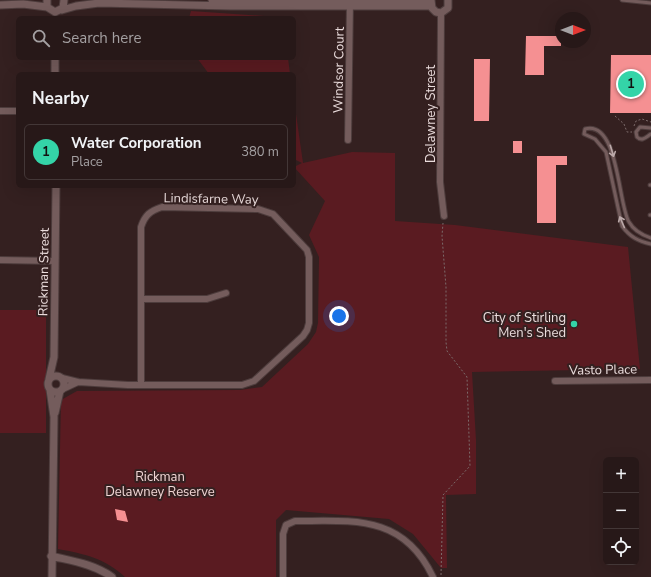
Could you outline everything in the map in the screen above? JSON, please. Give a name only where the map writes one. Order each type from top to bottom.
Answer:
[{"type":"street","points":[[59,13],[64,5],[64,0]]},
{"type":"street","points":[[212,0],[254,2]]},
{"type":"street","points":[[59,13],[76,6],[99,3],[254,2],[429,2],[436,12],[441,13],[448,8],[448,0]]},
{"type":"street","name":"Windsor Court","points":[[348,140],[350,3]]},
{"type":"street","points":[[0,5],[23,4],[48,6],[59,13]]},
{"type":"street","points":[[48,6],[50,16]]},
{"type":"street","name":"Delawney Street","points":[[441,13],[440,182],[444,216]]},
{"type":"street","points":[[55,60],[55,72]]},
{"type":"street","points":[[0,111],[16,111]]},
{"type":"street","name":"Rickman Street","points":[[49,379],[54,357],[56,188]]},
{"type":"street","name":"Lindisfarne Way","points":[[61,377],[78,382],[141,384],[242,385],[254,381],[303,336],[309,323],[309,257],[307,250],[273,214],[258,209],[162,207],[152,210],[144,218],[141,227],[141,384]]},
{"type":"street","points":[[0,260],[55,261]]},
{"type":"street","points":[[141,299],[207,299],[226,293]]},
{"type":"street","name":"Rickman Street","points":[[54,357],[61,377]]},
{"type":"street","points":[[52,577],[51,556],[54,417],[48,384],[49,379],[54,376],[61,377],[65,384],[54,417]]},
{"type":"street","name":"Vasto Place","points":[[555,381],[651,380]]},
{"type":"street","name":"Lindisfarne Way","points":[[62,390],[78,382]]},
{"type":"street","points":[[50,390],[55,392],[62,390]]},
{"type":"street","points":[[283,577],[283,534],[286,525],[294,521],[362,521],[376,525],[395,533],[412,548],[425,562],[433,577]]},
{"type":"street","points":[[51,556],[91,566],[112,577]]},
{"type":"lane","points":[[622,0],[651,3]]},
{"type":"lane","points":[[651,128],[640,127],[636,134],[638,138],[642,139],[651,134]]},
{"type":"lane","points":[[651,238],[641,234],[628,222],[609,143],[596,131],[586,129],[584,134],[595,140],[606,152],[622,226],[629,235],[638,241],[651,244]]},
{"type":"path","points":[[615,116],[624,124],[629,134],[632,131],[636,121],[642,119],[651,122]]},
{"type":"path","points":[[441,575],[443,495],[470,466],[467,377],[447,351],[446,342],[446,287],[442,236],[444,216]]},
{"type":"green space","points":[[191,11],[263,16],[190,16]]},
{"type":"green space","points":[[198,60],[288,60],[290,72],[208,72]]},
{"type":"green space","name":"Rickman Delawney Reserve","points":[[296,114],[303,163],[352,152],[395,153],[395,221],[455,225],[628,247],[640,369],[472,372],[476,440],[476,494],[446,495],[447,568],[441,568],[413,534],[389,519],[286,510],[276,520],[276,577],[125,577],[102,561],[58,549],[61,400],[77,391],[240,390],[262,387],[308,344],[316,332],[318,323],[319,257],[309,235],[325,201],[296,169],[296,166],[302,163],[296,160]]},
{"type":"green space","points":[[0,310],[46,310],[46,433],[0,433]]},
{"type":"building","points":[[526,36],[555,36],[555,46],[544,46],[544,75],[525,75]]},
{"type":"building","points":[[611,55],[651,55],[651,113],[610,113]]},
{"type":"building","points":[[474,59],[490,59],[489,121],[474,121]]},
{"type":"building","points":[[513,141],[522,141],[522,153],[513,153]]},
{"type":"building","points":[[537,156],[567,156],[567,165],[556,165],[556,223],[537,223]]},
{"type":"building","points":[[115,509],[125,511],[128,522],[117,520]]},
{"type":"place","name":"Water Corporation","points":[[631,84]]},
{"type":"place","name":"City of Stirling Men's Shed","points":[[574,324]]}]
